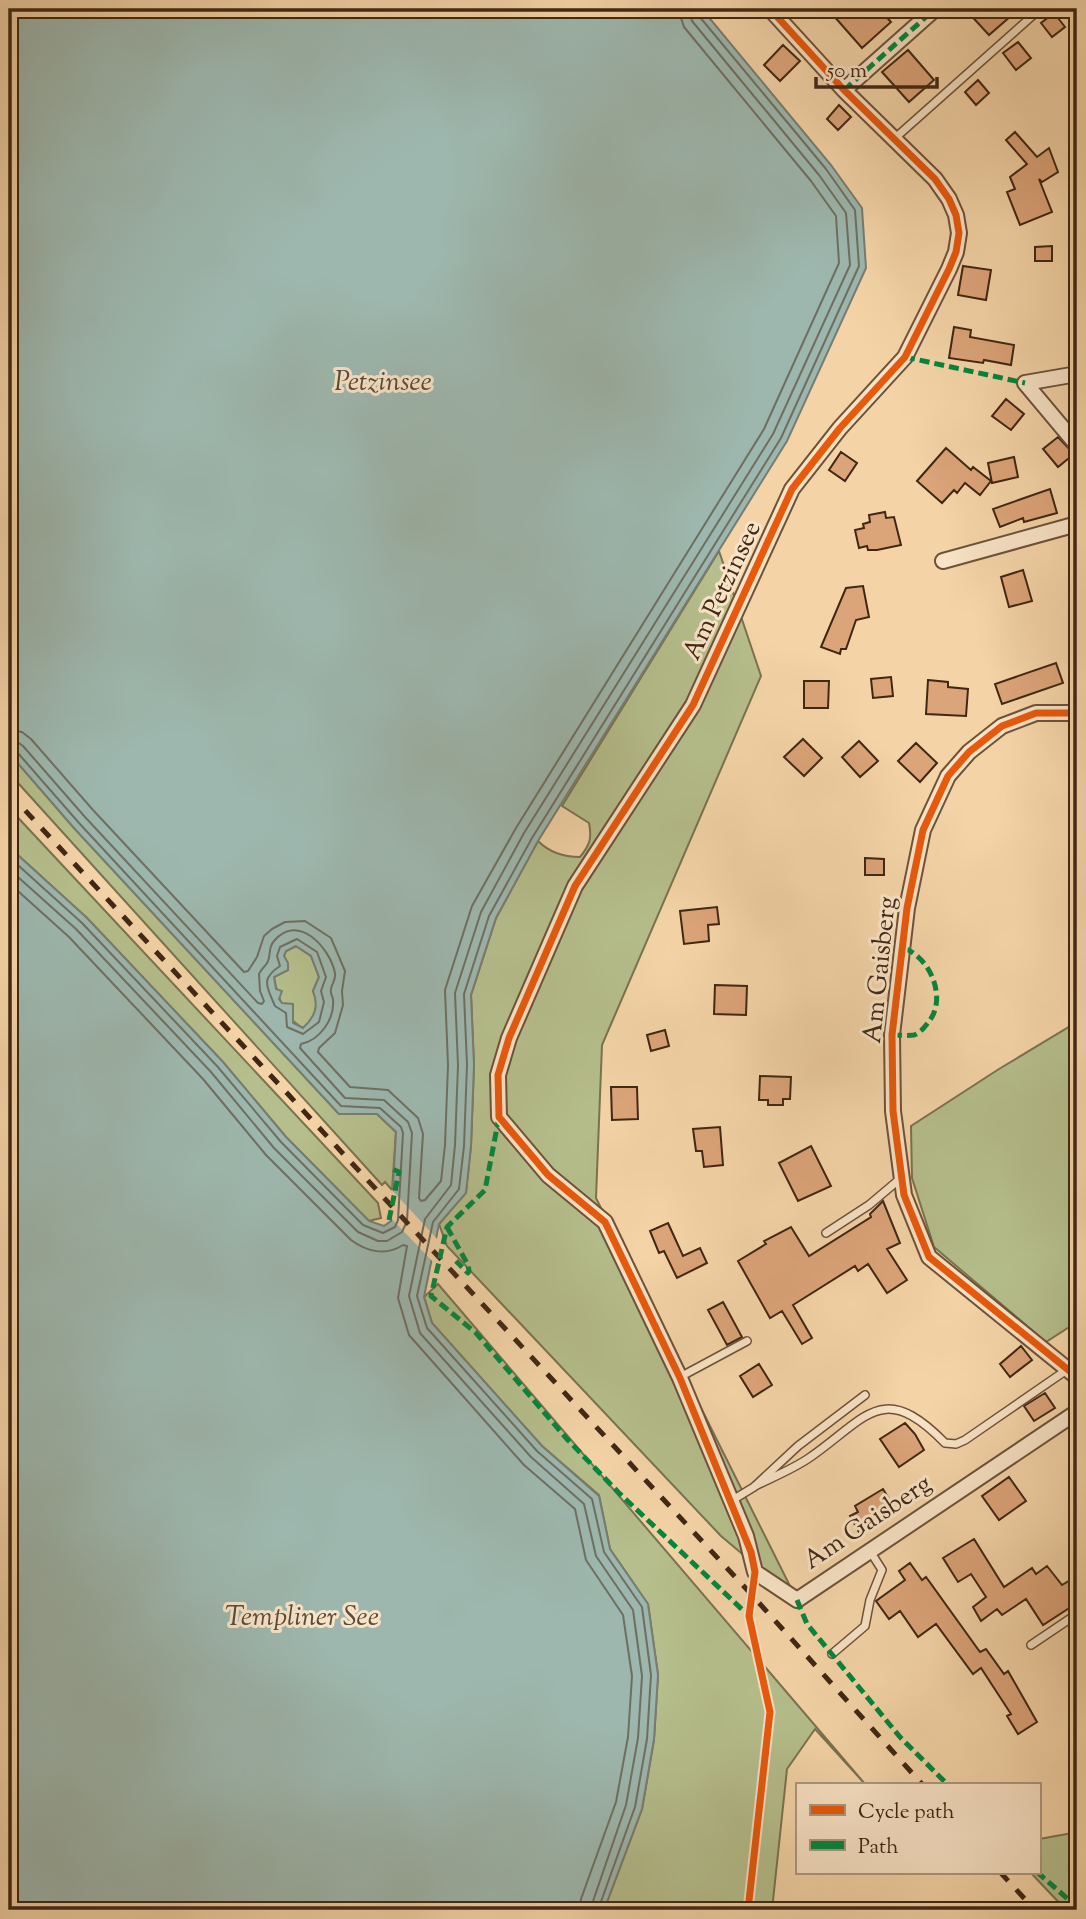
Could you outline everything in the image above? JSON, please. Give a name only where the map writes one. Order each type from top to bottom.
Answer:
[{"type":"street","name":"Am Petzinsee","points":[[680,1378],[605,1222],[548,1175],[499,1117],[498,1075],[509,1038],[575,886],[693,705],[792,489],[840,428],[905,357],[949,270],[959,233],[949,198],[935,180],[844,90],[770,9]]},
{"type":"street","points":[[844,90],[935,9]]},
{"type":"street","points":[[1077,374],[1025,383],[1077,445]]},
{"type":"street","points":[[943,561],[1077,524]]},
{"type":"street","name":"Am Gaisberg","points":[[1073,1373],[929,1257],[904,1195],[893,1111],[892,1035],[907,908],[923,830],[948,776],[969,752],[1002,726],[1037,713],[1077,713]]},
{"type":"street","points":[[680,1378],[746,1536],[755,1572]]},
{"type":"street","name":"Am Gaisberg","points":[[755,1572],[797,1600],[1077,1412]]},
{"type":"lane","points":[[894,139],[1040,9]]},
{"type":"lane","points":[[826,1233],[869,1205],[902,1178]]},
{"type":"lane","points":[[680,1378],[747,1341]]},
{"type":"lane","points":[[731,1501],[806,1460],[873,1410],[899,1410],[920,1419],[945,1443],[956,1444],[1073,1373]]},
{"type":"lane","points":[[755,1486],[798,1446],[865,1395]]},
{"type":"lane","points":[[832,1654],[865,1626],[870,1600],[882,1570],[870,1551]]},
{"type":"lane","points":[[748,1910],[770,1712],[749,1616],[755,1572]]},
{"type":"lane","points":[[1031,1645],[1077,1614]]},
{"type":"green space","points":[[719,551],[761,676],[602,1045],[596,1198],[797,1600],[721,1536],[447,1246],[439,1224],[466,1192],[474,1065],[471,995],[496,918],[538,841],[558,854],[568,856],[580,857],[586,849],[590,837],[589,823],[562,806]]},
{"type":"green space","points":[[9,753],[74,828],[339,1114],[377,1114],[396,1132],[392,1190],[385,1182],[382,1185],[9,773]]},
{"type":"green space","points":[[9,808],[378,1203],[381,1218],[369,1221],[286,1137],[223,1062],[87,918],[9,847]]},
{"type":"green space","points":[[296,946],[311,956],[319,977],[313,991],[315,1011],[303,1028],[291,1019],[283,1006],[274,977],[288,970],[284,956],[286,951]]},
{"type":"green space","points":[[1077,1022],[1077,1322],[1046,1342],[934,1247],[912,1178],[911,1126]]},
{"type":"green space","points":[[438,1284],[864,1783],[815,1729],[787,1769],[772,1910],[604,1910],[642,1809],[654,1740],[658,1675],[648,1604],[610,1549],[599,1495],[542,1446],[432,1323],[424,1297]]},
{"type":"green space","points":[[1072,1833],[1077,1839],[1077,1910],[1066,1910],[1032,1874],[1040,1874],[1040,1839]]},
{"type":"water","name":"Petzinsee","points":[[9,9],[702,9],[831,165],[862,208],[866,268],[787,441],[538,841],[496,918],[471,995],[474,1065],[466,1193],[439,1224],[424,1297],[432,1323],[542,1446],[599,1496],[610,1549],[648,1604],[658,1675],[654,1739],[642,1809],[604,1910],[9,1910],[9,847],[87,918],[223,1062],[286,1137],[369,1221],[384,1226],[391,1221],[396,1132],[377,1114],[339,1114],[74,828],[9,753]],"holes":[[[296,946],[311,956],[319,977],[313,991],[315,1011],[303,1028],[293,1023],[293,1004],[282,1003],[279,999],[282,991],[276,989],[274,977],[288,970],[284,956],[286,951]]]},
{"type":"pier","points":[[392,1190],[439,1241],[435,1264],[388,1215],[389,1192]]},
{"type":"building","points":[[840,9],[879,9],[891,22],[862,48],[833,15]]},
{"type":"building","points":[[965,9],[1019,9],[989,35]]},
{"type":"building","points":[[1054,13],[1065,27],[1052,37],[1041,23]]},
{"type":"building","points":[[1018,42],[1031,58],[1016,70],[1003,53]]},
{"type":"building","points":[[783,45],[800,61],[780,81],[764,65]]},
{"type":"building","points":[[908,50],[934,80],[909,102],[882,72]]},
{"type":"building","points":[[978,80],[989,93],[976,105],[965,92]]},
{"type":"building","points":[[839,105],[851,117],[838,130],[827,119]]},
{"type":"building","points":[[1015,132],[1037,157],[1049,148],[1058,172],[1042,182],[1039,179],[1052,212],[1020,225],[1007,192],[1015,189],[1010,177],[1027,164],[1006,140]]},
{"type":"building","points":[[1052,246],[1052,261],[1035,261],[1035,247]]},
{"type":"building","points":[[963,266],[991,270],[986,300],[958,295]]},
{"type":"building","points":[[954,327],[971,330],[970,337],[1014,345],[1011,365],[949,358]]},
{"type":"building","points":[[1006,399],[1024,414],[1011,430],[992,416]]},
{"type":"building","points":[[1058,437],[1074,454],[1058,467],[1043,449]]},
{"type":"building","points":[[946,448],[971,470],[973,467],[991,481],[980,495],[965,483],[957,493],[954,490],[942,503],[917,481]]},
{"type":"building","points":[[841,452],[857,463],[845,481],[829,470]]},
{"type":"building","points":[[1014,457],[1018,477],[992,483],[988,463]]},
{"type":"building","points":[[1050,489],[1057,513],[1024,522],[1023,518],[1000,527],[993,509]]},
{"type":"building","points":[[885,512],[886,518],[894,517],[901,545],[877,550],[868,550],[867,546],[859,548],[855,530],[864,528],[863,524],[870,522],[869,515]]},
{"type":"building","points":[[1023,570],[1032,601],[1009,607],[1001,577]]},
{"type":"building","points":[[863,586],[869,617],[856,620],[846,649],[841,649],[840,654],[821,647],[846,588]]},
{"type":"building","points":[[1056,663],[1063,683],[1002,704],[995,684]]},
{"type":"building","points":[[891,677],[893,696],[873,698],[871,679]]},
{"type":"building","points":[[928,680],[948,682],[948,687],[968,689],[966,716],[926,714]]},
{"type":"building","points":[[804,681],[829,681],[828,708],[804,708]]},
{"type":"building","points":[[803,739],[822,758],[804,776],[784,757]]},
{"type":"building","points":[[859,741],[878,761],[860,777],[842,757]]},
{"type":"building","points":[[916,743],[937,763],[920,782],[898,761]]},
{"type":"building","points":[[865,858],[884,859],[884,875],[865,875]]},
{"type":"building","points":[[717,907],[719,924],[708,925],[709,941],[684,944],[680,911]]},
{"type":"building","points":[[715,985],[747,986],[746,1015],[714,1014]]},
{"type":"building","points":[[665,1030],[669,1046],[651,1051],[647,1035]]},
{"type":"building","points":[[760,1076],[791,1077],[790,1099],[783,1099],[783,1105],[768,1105],[768,1100],[759,1100]]},
{"type":"building","points":[[611,1087],[637,1087],[638,1119],[612,1120]]},
{"type":"building","points":[[720,1127],[723,1165],[704,1167],[702,1151],[696,1151],[693,1129]]},
{"type":"building","points":[[811,1146],[831,1186],[798,1201],[779,1163]]},
{"type":"building","points":[[883,1201],[900,1243],[887,1249],[907,1280],[887,1293],[868,1264],[858,1271],[855,1266],[793,1305],[812,1338],[802,1344],[782,1311],[770,1318],[738,1261],[766,1244],[764,1241],[791,1227],[809,1256],[871,1217],[870,1214]]},
{"type":"building","points":[[668,1223],[683,1256],[700,1248],[707,1263],[677,1278],[664,1251],[659,1253],[650,1231]]},
{"type":"building","points":[[723,1302],[742,1337],[727,1345],[708,1310]]},
{"type":"building","points":[[1021,1346],[1032,1360],[1010,1377],[1000,1364]]},
{"type":"building","points":[[759,1364],[772,1385],[753,1397],[740,1376]]},
{"type":"building","points":[[1045,1393],[1055,1408],[1034,1421],[1024,1406]]},
{"type":"building","points":[[905,1423],[924,1450],[899,1467],[880,1439]]},
{"type":"building","points":[[1009,1477],[1026,1501],[999,1520],[982,1496]]},
{"type":"building","points":[[883,1489],[897,1512],[860,1534],[850,1516],[858,1512],[855,1506]]},
{"type":"building","points":[[974,1539],[1004,1587],[1032,1568],[1036,1574],[1047,1566],[1062,1585],[1077,1576],[1077,1603],[1043,1625],[1026,1599],[1002,1615],[997,1609],[981,1621],[973,1607],[986,1597],[971,1574],[958,1582],[943,1558]]},
{"type":"building","points":[[910,1563],[922,1580],[926,1577],[980,1652],[986,1649],[1004,1674],[1008,1671],[1037,1722],[1018,1734],[1007,1716],[1011,1714],[981,1668],[973,1674],[936,1624],[918,1637],[900,1611],[889,1619],[876,1601],[905,1580],[899,1571]]},
{"type":"railway","points":[[9,793],[751,1594],[921,1783]]},
{"type":"railway","points":[[1002,1874],[1035,1910]]},
{"type":"marked path","points":[[844,90],[935,9]]},
{"type":"marked path","points":[[905,357],[1025,383]]},
{"type":"marked path","points":[[892,1035],[919,1033],[930,1020],[937,1000],[933,978],[927,968],[921,959],[903,948]]},
{"type":"marked path","points":[[499,1117],[485,1190],[447,1227],[431,1296],[476,1333],[567,1439],[618,1492],[749,1616]]},
{"type":"marked path","points":[[389,1220],[399,1172],[390,1168]]},
{"type":"marked path","points":[[447,1227],[468,1265],[468,1273],[456,1261]]},
{"type":"marked path","points":[[797,1600],[807,1624],[900,1737],[946,1783]]},
{"type":"marked path","points":[[1039,1874],[1077,1907]]},
{"type":"cycle path","points":[[748,1910],[770,1712],[749,1616],[755,1572],[751,1552],[680,1378],[605,1222],[548,1175],[499,1117],[498,1075],[509,1038],[575,886],[693,705],[792,489],[840,428],[905,357],[956,252],[959,233],[956,215],[935,179],[844,90],[770,9]]},
{"type":"cycle path","points":[[1077,713],[1036,713],[1002,726],[969,752],[948,776],[923,830],[907,908],[892,1035],[893,1111],[904,1195],[929,1257],[1077,1377]]},
{"type":"water label","name":"Templiner See","points":[[302,1618]]}]
